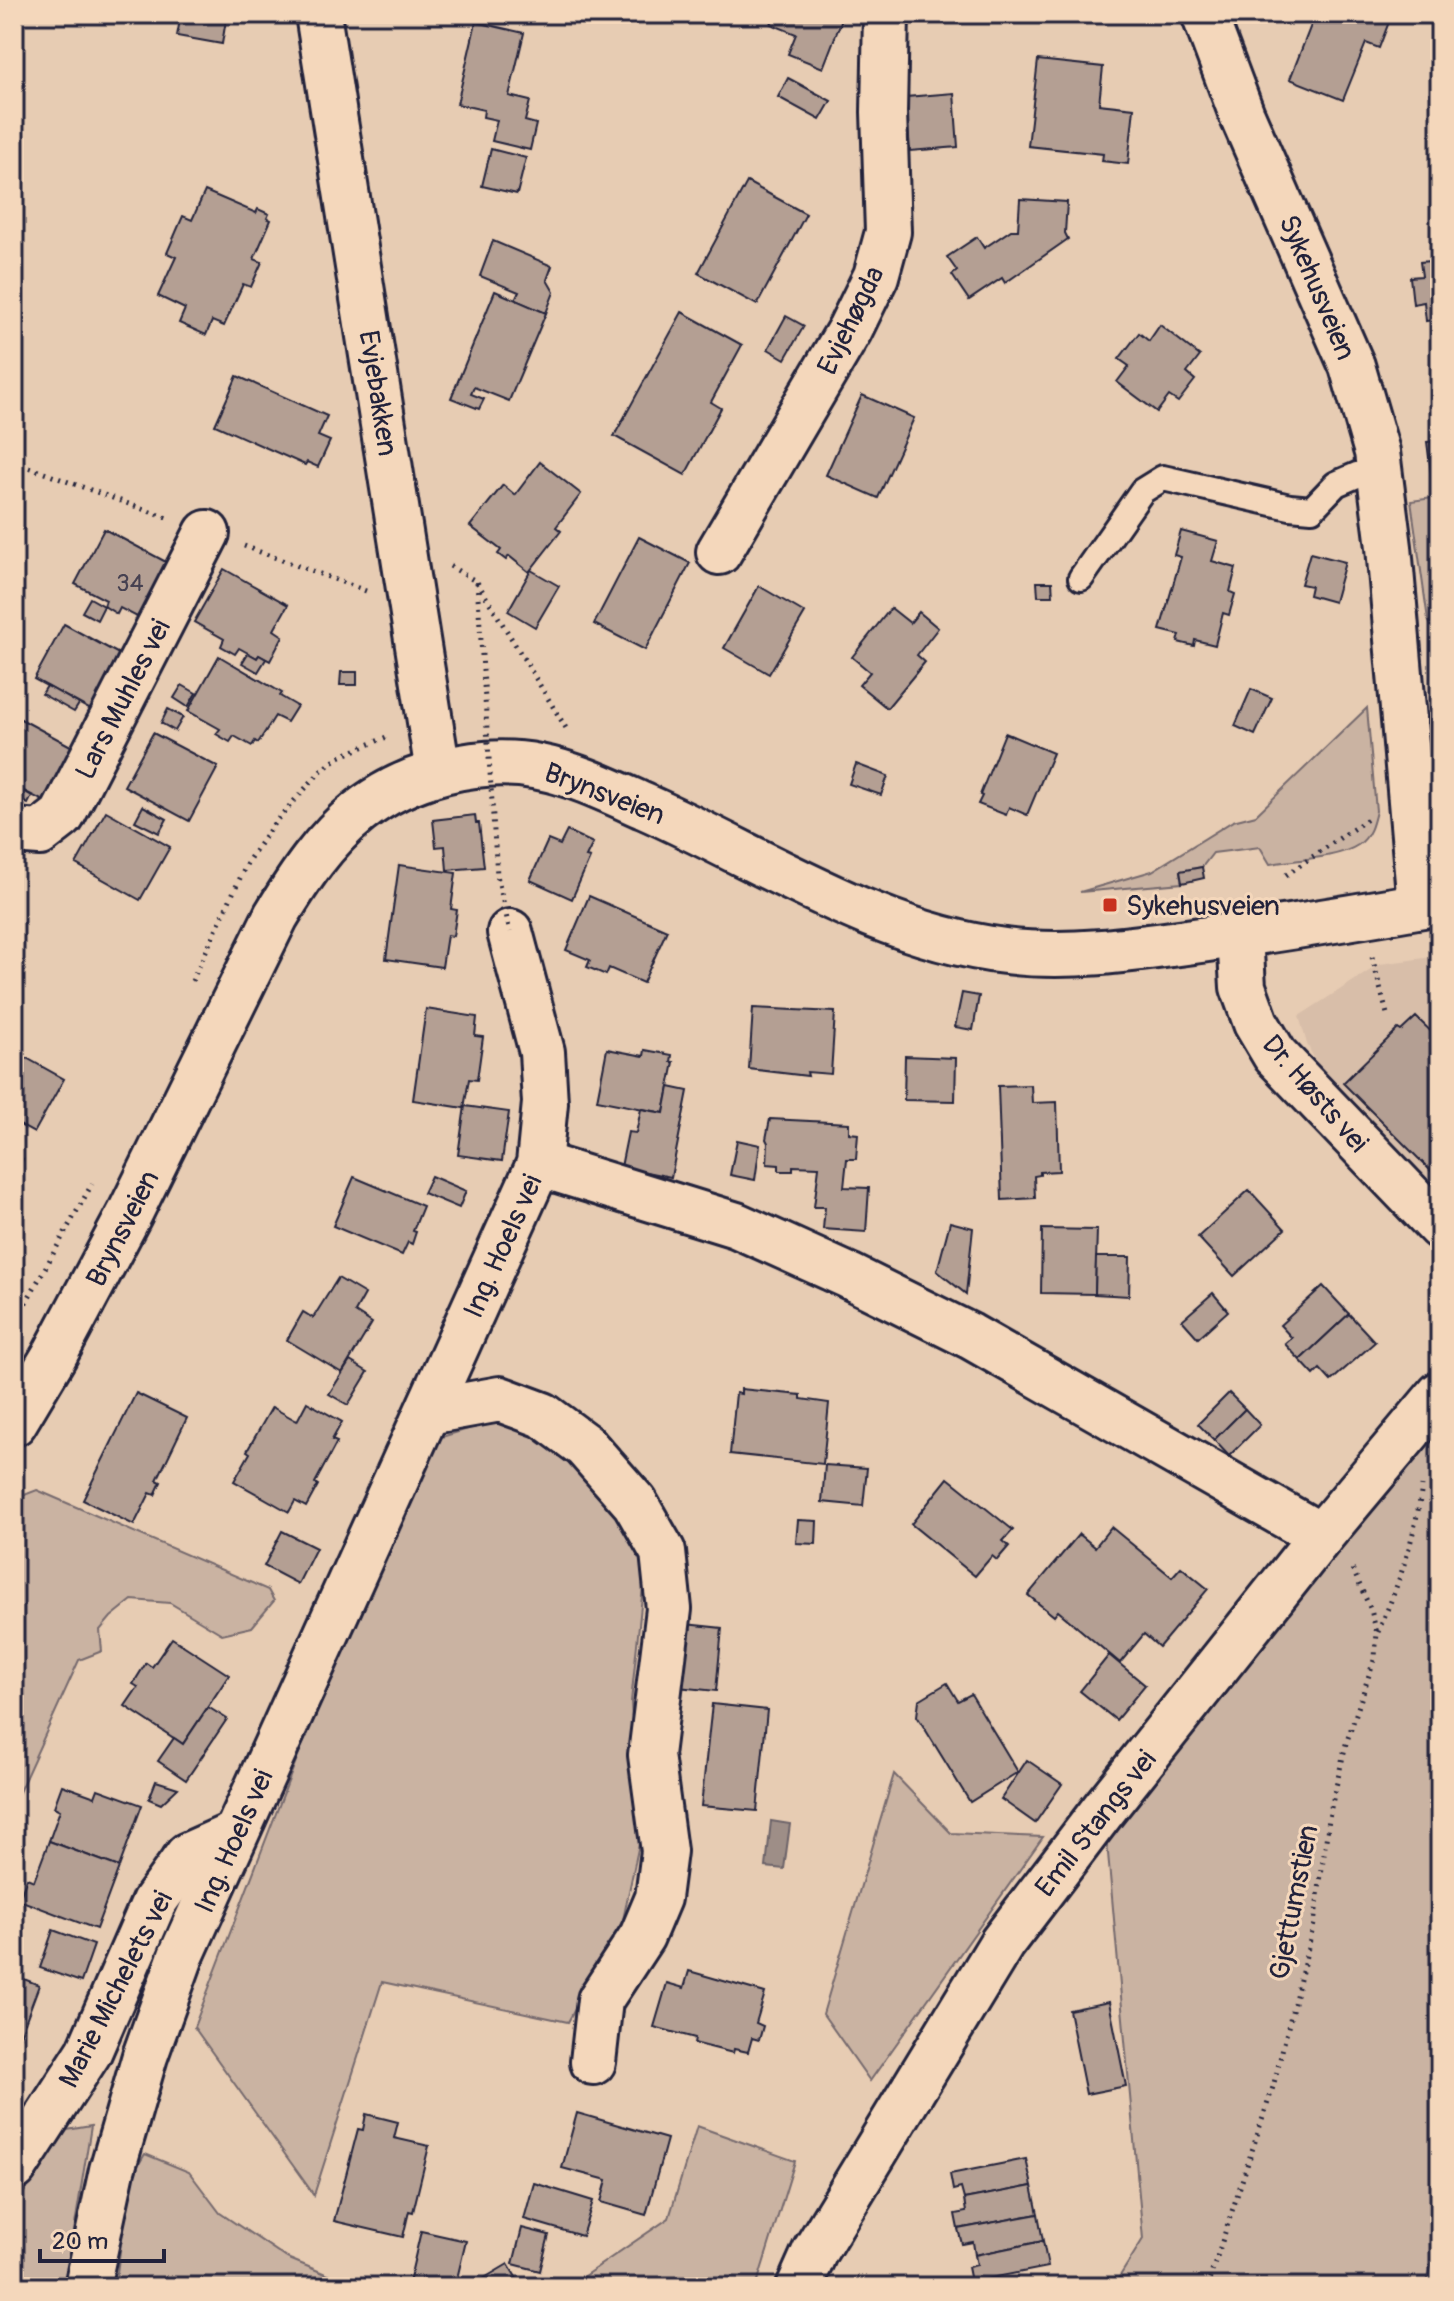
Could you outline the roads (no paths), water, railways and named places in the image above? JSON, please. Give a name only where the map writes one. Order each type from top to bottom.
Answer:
[{"type":"street","name":"Evjebakken","points":[[318,14],[438,772]]},
{"type":"street","name":"Evjehøgda","points":[[719,552],[850,329],[876,276],[888,232],[884,112],[886,14]]},
{"type":"street","name":"Sykehusveien","points":[[1204,14],[1242,115],[1308,259],[1352,366],[1377,452],[1430,904]]},
{"type":"street","name":"Lars Muhles vei","points":[[14,831],[40,833],[62,816],[207,533]]},
{"type":"street","name":"Brynsveien","points":[[14,1423],[102,1268],[276,916],[300,876],[329,841],[360,811],[392,792],[438,772],[476,764],[508,763],[540,767],[575,777],[681,822],[864,912],[917,932],[1005,951],[1073,954],[1146,948],[1430,904]]},
{"type":"street","name":"Ing. Hoels vei","points":[[87,2287],[112,2170],[145,2056],[181,1956],[539,1164],[545,1103],[542,1052],[510,932]]},
{"type":"street","name":"Dr. Høsts vei","points":[[1240,935],[1243,987],[1256,1023],[1275,1055],[1440,1227]]},
{"type":"street","points":[[539,1164],[736,1225],[849,1276],[970,1336],[1321,1536]]},
{"type":"street","name":"Emil Stangs vei","points":[[799,2287],[815,2251],[1002,1943],[1321,1536],[1440,1394]]},
{"type":"street","points":[[428,1412],[500,1399],[543,1415],[585,1446],[635,1503],[663,1552],[669,1609],[651,1755],[664,1851],[658,1898],[642,1936],[600,2000],[593,2062]]},
{"type":"street","name":"Marie Michelets vei","points":[[14,2168],[89,2052],[154,1902],[188,1855],[235,1834]]},
{"type":"lane","points":[[1081,578],[1142,491],[1163,478],[1290,507],[1312,509],[1336,484],[1380,470]]},
{"type":"place","name":"Sykehusveien","points":[[1110,905]]}]
